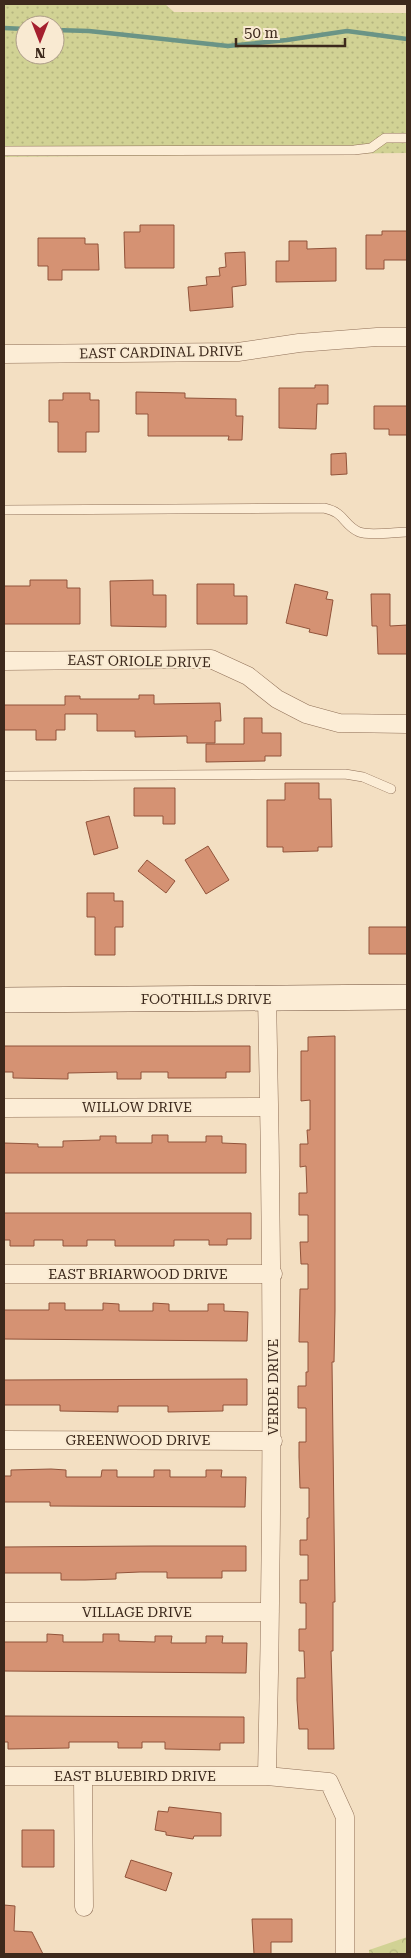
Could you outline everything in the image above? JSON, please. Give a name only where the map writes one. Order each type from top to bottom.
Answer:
[{"type":"street","name":"EAST CARDINAL DRIVE","points":[[4,354],[238,352],[299,343],[377,337],[407,337]]},
{"type":"street","name":"EAST ORIOLE DRIVE","points":[[4,661],[211,659],[248,676],[277,699],[306,714],[339,723],[407,724]]},
{"type":"street","name":"FOOTHILLS DRIVE","points":[[4,1000],[407,998]]},
{"type":"street","name":"VERDE DRIVE","points":[[267,999],[272,1274],[272,1441],[267,1776]]},
{"type":"street","name":"WILLOW DRIVE","points":[[4,1108],[269,1107]]},
{"type":"street","name":"EAST BRIARWOOD DRIVE","points":[[4,1274],[272,1274]]},
{"type":"street","name":"GREENWOOD DRIVE","points":[[4,1440],[272,1441]]},
{"type":"street","name":"VILLAGE DRIVE","points":[[4,1612],[270,1612]]},
{"type":"street","name":"EAST BLUEBIRD DRIVE","points":[[4,1776],[267,1776],[329,1782],[345,1817],[345,1954]]},
{"type":"street","points":[[83,1776],[84,1907]]},
{"type":"lane","points":[[4,151],[354,150],[371,148],[385,138],[407,138]]},
{"type":"lane","points":[[4,510],[324,508],[338,511],[360,533],[407,532]]},
{"type":"lane","points":[[4,776],[345,774],[363,777],[391,789]]},
{"type":"green space","points":[[4,4],[165,4],[174,12],[407,13],[407,153],[4,157]]},
{"type":"green space","points":[[407,1937],[407,1954],[369,1954],[369,1950]]},
{"type":"building","points":[[140,225],[174,225],[174,268],[125,268],[124,232],[140,232]]},
{"type":"building","points":[[382,231],[407,231],[407,260],[384,260],[384,269],[366,269],[366,235],[382,235]]},
{"type":"building","points":[[38,238],[85,238],[85,244],[98,244],[99,270],[62,270],[62,280],[48,280],[48,266],[38,266]]},
{"type":"building","points":[[289,241],[307,241],[307,249],[336,248],[336,281],[276,282],[276,261],[289,261]]},
{"type":"building","points":[[245,252],[246,285],[232,287],[233,307],[190,311],[188,287],[207,285],[206,277],[220,276],[219,268],[226,267],[225,253]]},
{"type":"building","points":[[315,385],[328,385],[328,404],[317,404],[316,429],[279,428],[279,388],[315,388]]},
{"type":"building","points":[[136,392],[185,393],[185,398],[236,399],[236,416],[243,416],[242,440],[228,440],[229,436],[148,436],[148,414],[136,414]]},
{"type":"building","points":[[63,393],[90,393],[90,400],[99,400],[99,432],[86,432],[86,452],[58,452],[58,422],[49,422],[49,400],[63,400]]},
{"type":"building","points":[[374,406],[407,406],[407,435],[389,435],[389,429],[374,429]]},
{"type":"building","points":[[346,453],[347,474],[331,475],[331,454]]},
{"type":"building","points":[[30,580],[67,580],[67,588],[80,588],[80,624],[4,624],[4,586],[30,586]]},
{"type":"building","points":[[153,580],[153,595],[166,595],[166,627],[111,626],[110,581]]},
{"type":"building","points":[[197,584],[234,584],[234,596],[247,596],[247,624],[197,624]]},
{"type":"building","points":[[295,584],[328,592],[326,599],[333,600],[327,636],[309,632],[310,629],[286,623]]},
{"type":"building","points":[[371,594],[390,594],[390,626],[407,625],[407,654],[378,654],[377,626],[372,626]]},
{"type":"building","points":[[139,695],[154,695],[154,704],[220,703],[221,721],[215,721],[215,743],[187,743],[187,736],[135,737],[135,731],[97,731],[97,714],[65,714],[65,730],[56,730],[56,740],[36,740],[36,730],[4,730],[4,705],[65,705],[65,696],[80,696],[80,699],[139,699]]},
{"type":"building","points":[[244,718],[262,718],[262,733],[281,733],[281,756],[265,756],[265,761],[206,762],[206,744],[244,744]]},
{"type":"building","points":[[285,783],[319,783],[319,799],[331,799],[332,847],[318,847],[318,851],[283,852],[283,847],[267,847],[267,800],[285,800]]},
{"type":"building","points":[[134,788],[175,788],[175,824],[163,824],[163,816],[134,816]]},
{"type":"building","points":[[109,816],[118,848],[94,855],[86,822]]},
{"type":"building","points":[[208,846],[229,880],[206,894],[185,860]]},
{"type":"building","points":[[147,860],[175,881],[166,893],[138,871]]},
{"type":"building","points":[[87,893],[114,893],[114,901],[123,901],[123,927],[115,927],[115,955],[95,955],[95,917],[87,917]]},
{"type":"building","points":[[369,927],[407,927],[407,954],[369,954]]},
{"type":"building","points":[[335,1036],[335,1311],[334,1362],[332,1362],[335,1602],[333,1602],[333,1651],[331,1651],[334,1749],[308,1749],[308,1729],[299,1729],[297,1700],[297,1678],[305,1678],[304,1651],[299,1651],[299,1629],[306,1629],[306,1603],[300,1603],[300,1580],[308,1580],[308,1555],[300,1555],[300,1540],[307,1540],[307,1518],[309,1518],[309,1488],[300,1488],[299,1457],[299,1442],[306,1442],[306,1408],[298,1408],[298,1386],[306,1386],[306,1372],[308,1372],[308,1342],[299,1342],[300,1289],[308,1289],[308,1264],[301,1264],[300,1242],[308,1242],[308,1215],[299,1215],[299,1193],[307,1193],[306,1166],[300,1167],[300,1144],[308,1144],[307,1130],[310,1130],[310,1100],[301,1101],[301,1051],[308,1051],[308,1037]]},
{"type":"building","points":[[4,1046],[250,1046],[250,1072],[226,1072],[226,1078],[168,1078],[168,1072],[141,1072],[141,1079],[117,1079],[117,1072],[68,1073],[68,1079],[13,1078],[13,1072],[4,1072]]},
{"type":"building","points":[[152,1135],[168,1135],[168,1142],[206,1142],[206,1136],[222,1136],[222,1143],[246,1144],[246,1173],[4,1173],[4,1143],[38,1144],[38,1147],[63,1147],[63,1141],[100,1140],[100,1136],[116,1136],[116,1143],[152,1143]]},
{"type":"building","points":[[4,1213],[251,1213],[251,1239],[227,1239],[227,1245],[209,1245],[209,1240],[174,1240],[174,1246],[115,1246],[115,1240],[87,1240],[87,1246],[63,1246],[63,1240],[34,1240],[34,1246],[10,1246],[10,1240],[4,1240]]},
{"type":"building","points":[[49,1303],[65,1303],[65,1310],[103,1310],[103,1303],[119,1304],[119,1311],[153,1311],[153,1303],[169,1304],[169,1311],[208,1311],[208,1304],[224,1304],[224,1311],[248,1312],[247,1341],[4,1339],[4,1310],[49,1310]]},
{"type":"building","points":[[247,1379],[247,1405],[223,1405],[223,1411],[168,1412],[168,1406],[118,1406],[118,1412],[60,1411],[60,1405],[4,1405],[4,1380]]},
{"type":"building","points":[[11,1470],[66,1470],[66,1477],[101,1477],[102,1470],[117,1470],[117,1477],[154,1477],[154,1470],[170,1470],[170,1477],[206,1477],[206,1470],[222,1470],[221,1477],[246,1477],[245,1507],[50,1506],[50,1502],[4,1502],[4,1476],[11,1476]]},
{"type":"building","points":[[246,1546],[246,1571],[222,1571],[222,1578],[167,1578],[167,1572],[140,1572],[116,1573],[116,1579],[85,1580],[61,1580],[61,1573],[4,1573],[4,1547]]},
{"type":"building","points":[[47,1634],[63,1635],[63,1642],[103,1642],[103,1634],[119,1634],[119,1641],[155,1642],[155,1636],[172,1636],[171,1643],[206,1643],[206,1636],[223,1636],[222,1643],[247,1643],[246,1673],[4,1671],[4,1642],[47,1642]]},
{"type":"building","points":[[4,1716],[244,1717],[244,1743],[220,1743],[220,1750],[165,1749],[165,1742],[142,1742],[142,1748],[118,1748],[118,1742],[69,1742],[69,1748],[8,1749],[8,1742],[4,1742]]},
{"type":"building","points":[[169,1807],[221,1813],[221,1836],[194,1836],[193,1839],[166,1835],[166,1832],[155,1830],[158,1811],[168,1812]]},
{"type":"building","points":[[22,1830],[54,1830],[54,1867],[22,1867]]},
{"type":"building","points":[[131,1860],[172,1873],[166,1891],[125,1877]]},
{"type":"building","points":[[4,1905],[15,1906],[14,1931],[32,1932],[43,1954],[4,1954]]},
{"type":"building","points":[[252,1919],[292,1919],[292,1942],[271,1942],[271,1954],[254,1954]]},
{"type":"waterway","points":[[4,28],[15,29]]},
{"type":"waterway","points":[[65,30],[89,31],[228,46],[347,31],[407,39]]}]
